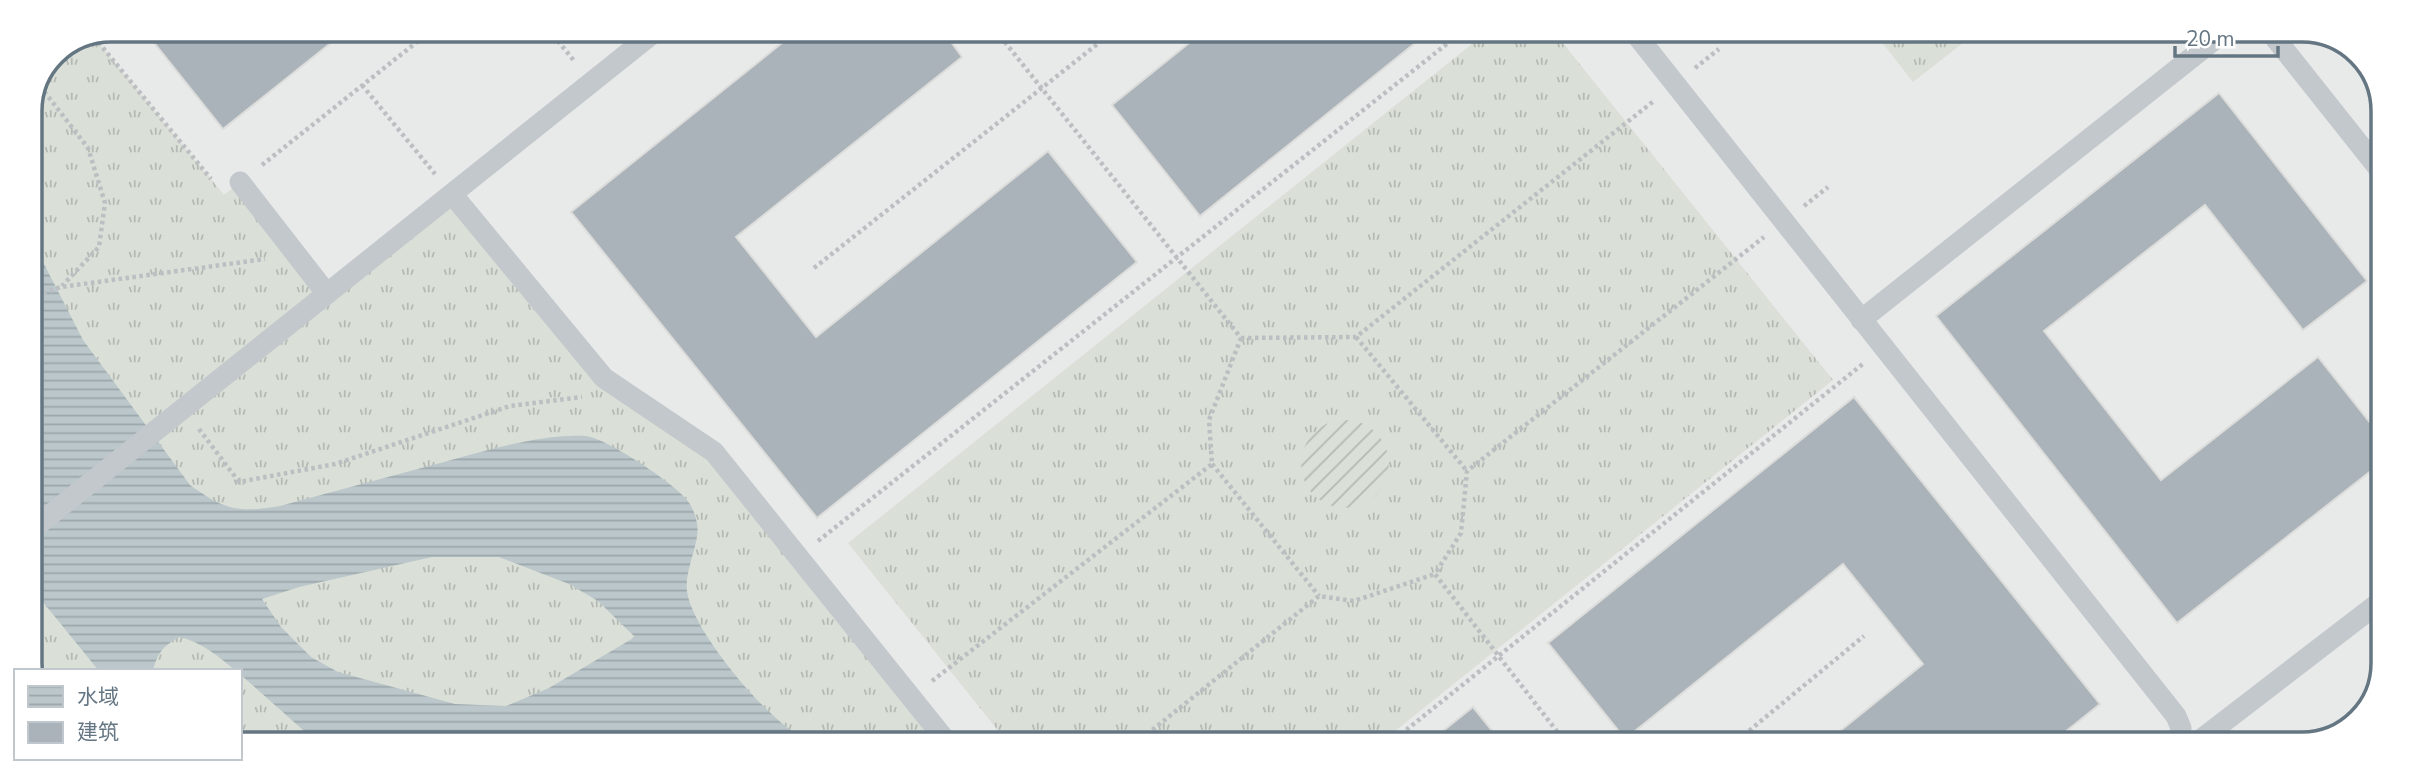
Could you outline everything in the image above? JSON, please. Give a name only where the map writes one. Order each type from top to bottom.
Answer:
[{"type":"lane","points":[[42,521],[642,42]]},
{"type":"lane","points":[[1642,42],[2176,716],[2180,732]]},
{"type":"lane","points":[[1861,320],[2213,42]]},
{"type":"lane","points":[[2278,42],[2371,159]]},
{"type":"lane","points":[[240,182],[327,294]]},
{"type":"lane","points":[[452,194],[604,378],[714,452],[938,732]]},
{"type":"lane","points":[[2210,732],[2371,609]]},
{"type":"path","points":[[99,43],[224,195],[417,42]]},
{"type":"path","points":[[559,42],[592,82]]},
{"type":"path","points":[[1005,42],[1241,338]]},
{"type":"path","points":[[814,268],[1100,42]]},
{"type":"path","points":[[798,557],[1449,42]]},
{"type":"path","points":[[1241,338],[1356,337],[1719,49]]},
{"type":"path","points":[[362,85],[452,194]]},
{"type":"path","points":[[45,92],[88,148],[105,203],[99,247],[61,287]]},
{"type":"path","points":[[1467,471],[1828,187]]},
{"type":"path","points":[[42,294],[61,287],[297,255]]},
{"type":"path","points":[[1241,338],[1209,419],[1212,464],[1318,596],[1354,601],[1435,574],[1461,533],[1467,471],[1356,337]]},
{"type":"path","points":[[1404,732],[1883,347]]},
{"type":"path","points":[[184,408],[239,482],[335,464],[510,406],[625,392]]},
{"type":"path","points":[[911,697],[1212,464]]},
{"type":"path","points":[[1435,574],[1558,732]]},
{"type":"path","points":[[1150,732],[1318,596]]},
{"type":"path","points":[[1748,732],[1864,636]]},
{"type":"shaded area","points":[[111,42],[2320,44],[2340,54],[2357,69],[2367,89],[2371,106],[2369,681],[2359,701],[2344,718],[2315,731],[2302,732],[242,732],[242,669],[42,669],[42,111],[47,85],[54,73],[62,62],[85,47]]},
{"type":"green space","points":[[1474,42],[1562,42],[1833,380],[1394,732],[999,732],[848,543]]},
{"type":"green space","points":[[1882,42],[1964,42],[1913,82]]},
{"type":"green space","points":[[99,43],[224,195],[240,182],[327,294],[452,194],[604,378],[714,452],[939,732],[242,732],[242,669],[42,669],[42,111],[47,85],[62,62],[85,47]]},
{"type":"green space","points":[[1345,420],[1370,427],[1382,439],[1389,464],[1382,489],[1370,501],[1345,508],[1320,501],[1308,489],[1301,464],[1308,439],[1320,427]]},
{"type":"water","points":[[42,259],[83,340],[190,485],[213,500],[232,508],[280,506],[477,453],[552,437],[595,438],[623,452],[680,492],[689,502],[698,531],[687,583],[692,608],[718,652],[736,675],[774,717],[795,732],[307,732],[242,676],[242,669],[234,669],[203,646],[180,637],[162,650],[154,669],[97,669],[42,601]],"holes":[[[432,557],[499,557],[569,584],[598,601],[635,637],[549,688],[506,706],[455,704],[338,672],[311,657],[281,627],[262,599],[299,587]]]},
{"type":"building","points":[[154,42],[332,42],[223,129]]},
{"type":"building","points":[[783,42],[951,42],[962,57],[736,237],[816,337],[1048,151],[1137,262],[817,518],[571,212]]},
{"type":"building","points":[[1190,42],[1416,42],[1200,216],[1112,105]]},
{"type":"building","points":[[2219,93],[2367,281],[2303,330],[2205,205],[2044,331],[2161,480],[2318,357],[2371,424],[2371,471],[2177,623],[1936,316]]},
{"type":"building","points":[[1854,397],[2100,704],[2065,732],[1839,732],[1923,664],[1843,564],[1634,732],[1619,732],[1548,643]]},
{"type":"building","points":[[1473,707],[1493,732],[1442,732]]}]
